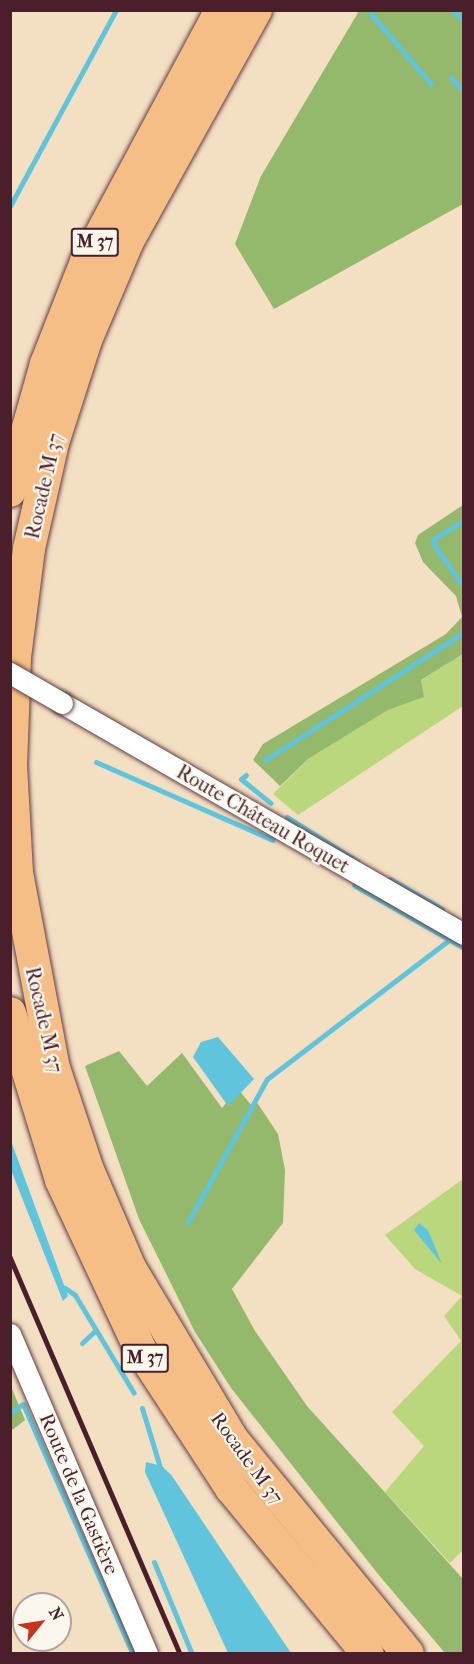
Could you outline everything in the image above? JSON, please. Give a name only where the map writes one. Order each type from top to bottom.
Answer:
[{"type":"highway","name":"Rocade M 37","points":[[10,491],[46,364],[86,262],[221,10]]},
{"type":"highway","name":"Rocade M 37","points":[[256,10],[128,241],[86,340],[56,434],[29,549],[15,648],[11,765],[18,873],[30,963],[54,1068],[88,1170],[130,1268],[232,1440],[408,1653]]},
{"type":"highway","name":"Rocade M 37","points":[[10,1013],[60,1180],[140,1349],[231,1488],[368,1653]]},
{"type":"street","name":"Route Château Roquet","points":[[10,673],[464,934]]},
{"type":"street","name":"Route de la Gastière","points":[[10,1334],[147,1653]]},
{"type":"green space","points":[[359,11],[463,11],[463,204],[274,309],[235,244],[261,176]]},
{"type":"green space","points":[[463,505],[463,654],[421,680],[424,697],[388,710],[308,759],[280,786],[253,760],[263,744],[446,634],[462,617],[456,596],[423,562],[415,543],[418,535]]},
{"type":"green space","points":[[463,654],[463,706],[298,815],[273,794],[308,759],[388,710],[423,697],[420,681]]},
{"type":"green space","points":[[119,1051],[147,1086],[182,1053],[222,1108],[238,1089],[252,1106],[256,1101],[278,1134],[285,1170],[283,1223],[232,1289],[255,1331],[307,1406],[463,1579],[463,1653],[445,1653],[378,1574],[231,1388],[195,1332],[139,1219],[85,1066]]},
{"type":"green space","points":[[463,1179],[463,1550],[450,1563],[385,1492],[424,1446],[392,1412],[461,1341],[444,1316],[462,1296],[415,1269],[385,1235]]},
{"type":"green space","points":[[10,1384],[25,1420],[11,1431],[10,1431]]},
{"type":"water","points":[[218,1037],[254,1079],[228,1106],[193,1057],[201,1042]]},
{"type":"water","points":[[11,1141],[68,1296],[63,1301],[11,1170]]},
{"type":"water","points":[[419,1223],[428,1230],[442,1264],[414,1230]]},
{"type":"water","points":[[146,1462],[162,1466],[172,1476],[291,1653],[228,1653],[145,1472]]},
{"type":"waterway","points":[[10,206],[116,10]]},
{"type":"waterway","points":[[453,10],[464,22]]},
{"type":"waterway","points":[[371,14],[431,84]]},
{"type":"waterway","points":[[451,78],[464,92]]},
{"type":"waterway","points":[[464,520],[434,539],[434,545],[464,587]]},
{"type":"waterway","points":[[265,760],[464,632]]},
{"type":"waterway","points":[[96,762],[273,840]]},
{"type":"waterway","points":[[246,775],[241,779],[271,803]]},
{"type":"waterway","points":[[287,817],[357,861]]},
{"type":"waterway","points":[[390,879],[442,909]]},
{"type":"waterway","points":[[354,885],[464,948]]},
{"type":"waterway","points":[[188,1222],[267,1079],[449,940]]},
{"type":"waterway","points":[[65,1288],[75,1295],[134,1393]]},
{"type":"waterway","points":[[82,1343],[96,1330]]},
{"type":"waterway","points":[[10,1413],[23,1404],[133,1654]]},
{"type":"waterway","points":[[142,1408],[159,1464]]},
{"type":"waterway","points":[[154,1562],[192,1654]]},
{"type":"railway","points":[[10,1257],[180,1654]]}]
